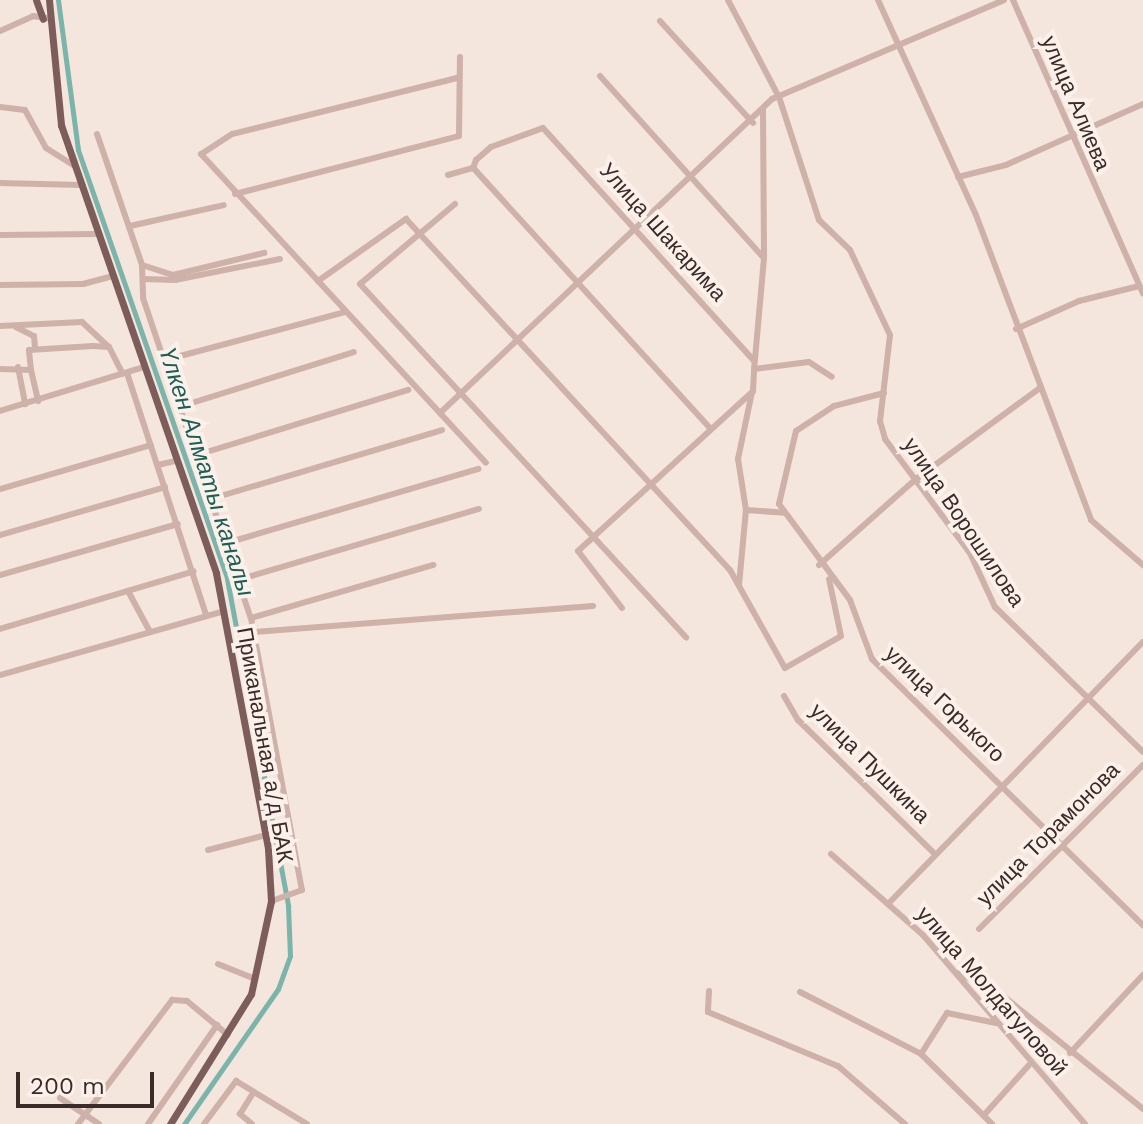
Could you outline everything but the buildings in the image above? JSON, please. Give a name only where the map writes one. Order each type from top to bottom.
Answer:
[{"type":"main road","points":[[36,0],[47,19]]},
{"type":"main road","name":"Приканальная а/д БАК","points":[[49,0],[47,19],[61,125],[224,611],[266,835],[271,901],[255,979],[228,1035],[170,1124]]},
{"type":"street","name":"улица Ворошилова","points":[[728,0],[779,97],[819,220],[850,250],[890,335],[881,429],[970,553],[995,607],[1143,752]]},
{"type":"street","points":[[878,0],[958,177],[1016,329],[1073,460],[1091,520],[1143,565]]},
{"type":"street","points":[[440,413],[779,97],[1004,0]]},
{"type":"street","name":"улица Алиева","points":[[1013,0],[1104,219],[1143,294]]},
{"type":"street","points":[[0,31],[47,19]]},
{"type":"street","points":[[660,21],[753,123]]},
{"type":"street","points":[[235,194],[459,136],[457,78],[460,57]]},
{"type":"street","points":[[600,76],[696,176],[764,258]]},
{"type":"street","points":[[457,78],[208,143],[201,154],[486,463]]},
{"type":"street","points":[[958,177],[1071,135],[1143,104]]},
{"type":"street","points":[[0,107],[25,110],[46,148],[73,165]]},
{"type":"street","points":[[739,585],[746,510],[738,459],[753,391],[764,258],[763,109]]},
{"type":"street","name":"Улица Шакарима","points":[[473,168],[491,147],[543,128],[754,361]]},
{"type":"street","points":[[97,134],[142,265],[165,360],[230,542],[251,618],[302,890],[297,896],[271,901]]},
{"type":"street","points":[[448,175],[473,168],[576,285],[709,427]]},
{"type":"street","points":[[0,183],[80,185]]},
{"type":"street","points":[[455,204],[360,284],[686,637]]},
{"type":"street","points":[[130,226],[224,205]]},
{"type":"street","points":[[318,281],[406,219],[515,340],[651,482],[739,585],[789,668],[841,636],[829,579]]},
{"type":"street","points":[[0,235],[97,234]]},
{"type":"street","points":[[142,265],[173,275],[264,253]]},
{"type":"street","points":[[143,279],[175,280],[280,259]]},
{"type":"street","points":[[0,285],[83,284],[112,276]]},
{"type":"street","points":[[1016,329],[1079,301],[1139,286]]},
{"type":"street","points":[[165,360],[346,312]]},
{"type":"street","points":[[0,326],[82,322],[109,347],[125,373],[194,571],[206,615]]},
{"type":"street","points":[[13,326],[34,336],[35,348]]},
{"type":"street","points":[[38,401],[27,354],[35,348],[109,347]]},
{"type":"street","points":[[182,406],[354,352]]},
{"type":"street","points":[[754,369],[809,362],[824,365],[832,377]]},
{"type":"street","points":[[0,369],[18,367],[31,370]]},
{"type":"street","points":[[18,367],[25,404]]},
{"type":"street","points":[[0,411],[144,367]]},
{"type":"street","points":[[819,565],[916,479],[1040,388]]},
{"type":"street","points":[[200,454],[408,390]]},
{"type":"street","points":[[622,608],[578,557],[593,538],[651,482],[709,427],[753,391]]},
{"type":"street","points":[[785,513],[779,504],[796,431],[834,406],[884,393]]},
{"type":"street","points":[[214,498],[442,430]]},
{"type":"street","points":[[0,489],[151,445]]},
{"type":"street","points":[[158,465],[176,461]]},
{"type":"street","points":[[230,542],[478,469]]},
{"type":"street","points":[[0,535],[165,487]]},
{"type":"street","points":[[241,579],[479,509]]},
{"type":"street","points":[[746,510],[785,513]]},
{"type":"street","name":"улица Горького","points":[[785,513],[829,579],[856,610],[872,659],[1143,925]]},
{"type":"street","points":[[0,575],[178,524]]},
{"type":"street","points":[[251,618],[433,565]]},
{"type":"street","points":[[0,629],[194,571]]},
{"type":"street","points":[[128,591],[149,630]]},
{"type":"street","points":[[254,632],[593,606]]},
{"type":"street","points":[[0,675],[224,611]]},
{"type":"street","points":[[889,903],[934,853],[1143,642]]},
{"type":"street","name":"улица Пушкина","points":[[784,696],[798,720],[934,853]]},
{"type":"street","name":"улица Торамонова","points":[[979,929],[1143,765]]},
{"type":"street","points":[[208,850],[266,835]]},
{"type":"street","name":"улица Молдагуловой","points":[[831,854],[889,903],[953,971],[1029,1065],[1085,1124]]},
{"type":"street","points":[[218,964],[255,979]]},
{"type":"street","points":[[953,971],[997,991],[1143,1109]]},
{"type":"street","points":[[1070,1053],[1143,975]]},
{"type":"street","points":[[709,991],[708,1012],[838,1066],[905,1124]]},
{"type":"street","points":[[800,992],[921,1054],[992,1124]]},
{"type":"street","points":[[78,1124],[172,1000],[187,1001],[228,1035]]},
{"type":"street","points":[[921,1054],[947,1013],[996,1023]]},
{"type":"street","points":[[148,1124],[217,1025]]},
{"type":"street","points":[[980,1124],[1029,1065]]},
{"type":"street","points":[[204,1124],[236,1081],[307,1124]]},
{"type":"street","points":[[252,1124],[240,1114],[254,1092]]},
{"type":"street","points":[[60,1098],[99,1124]]},
{"type":"waterway","name":"Үлкен Алматы каналы","points":[[58,0],[78,150],[227,579],[288,906],[290,956],[278,989],[184,1124]]}]
